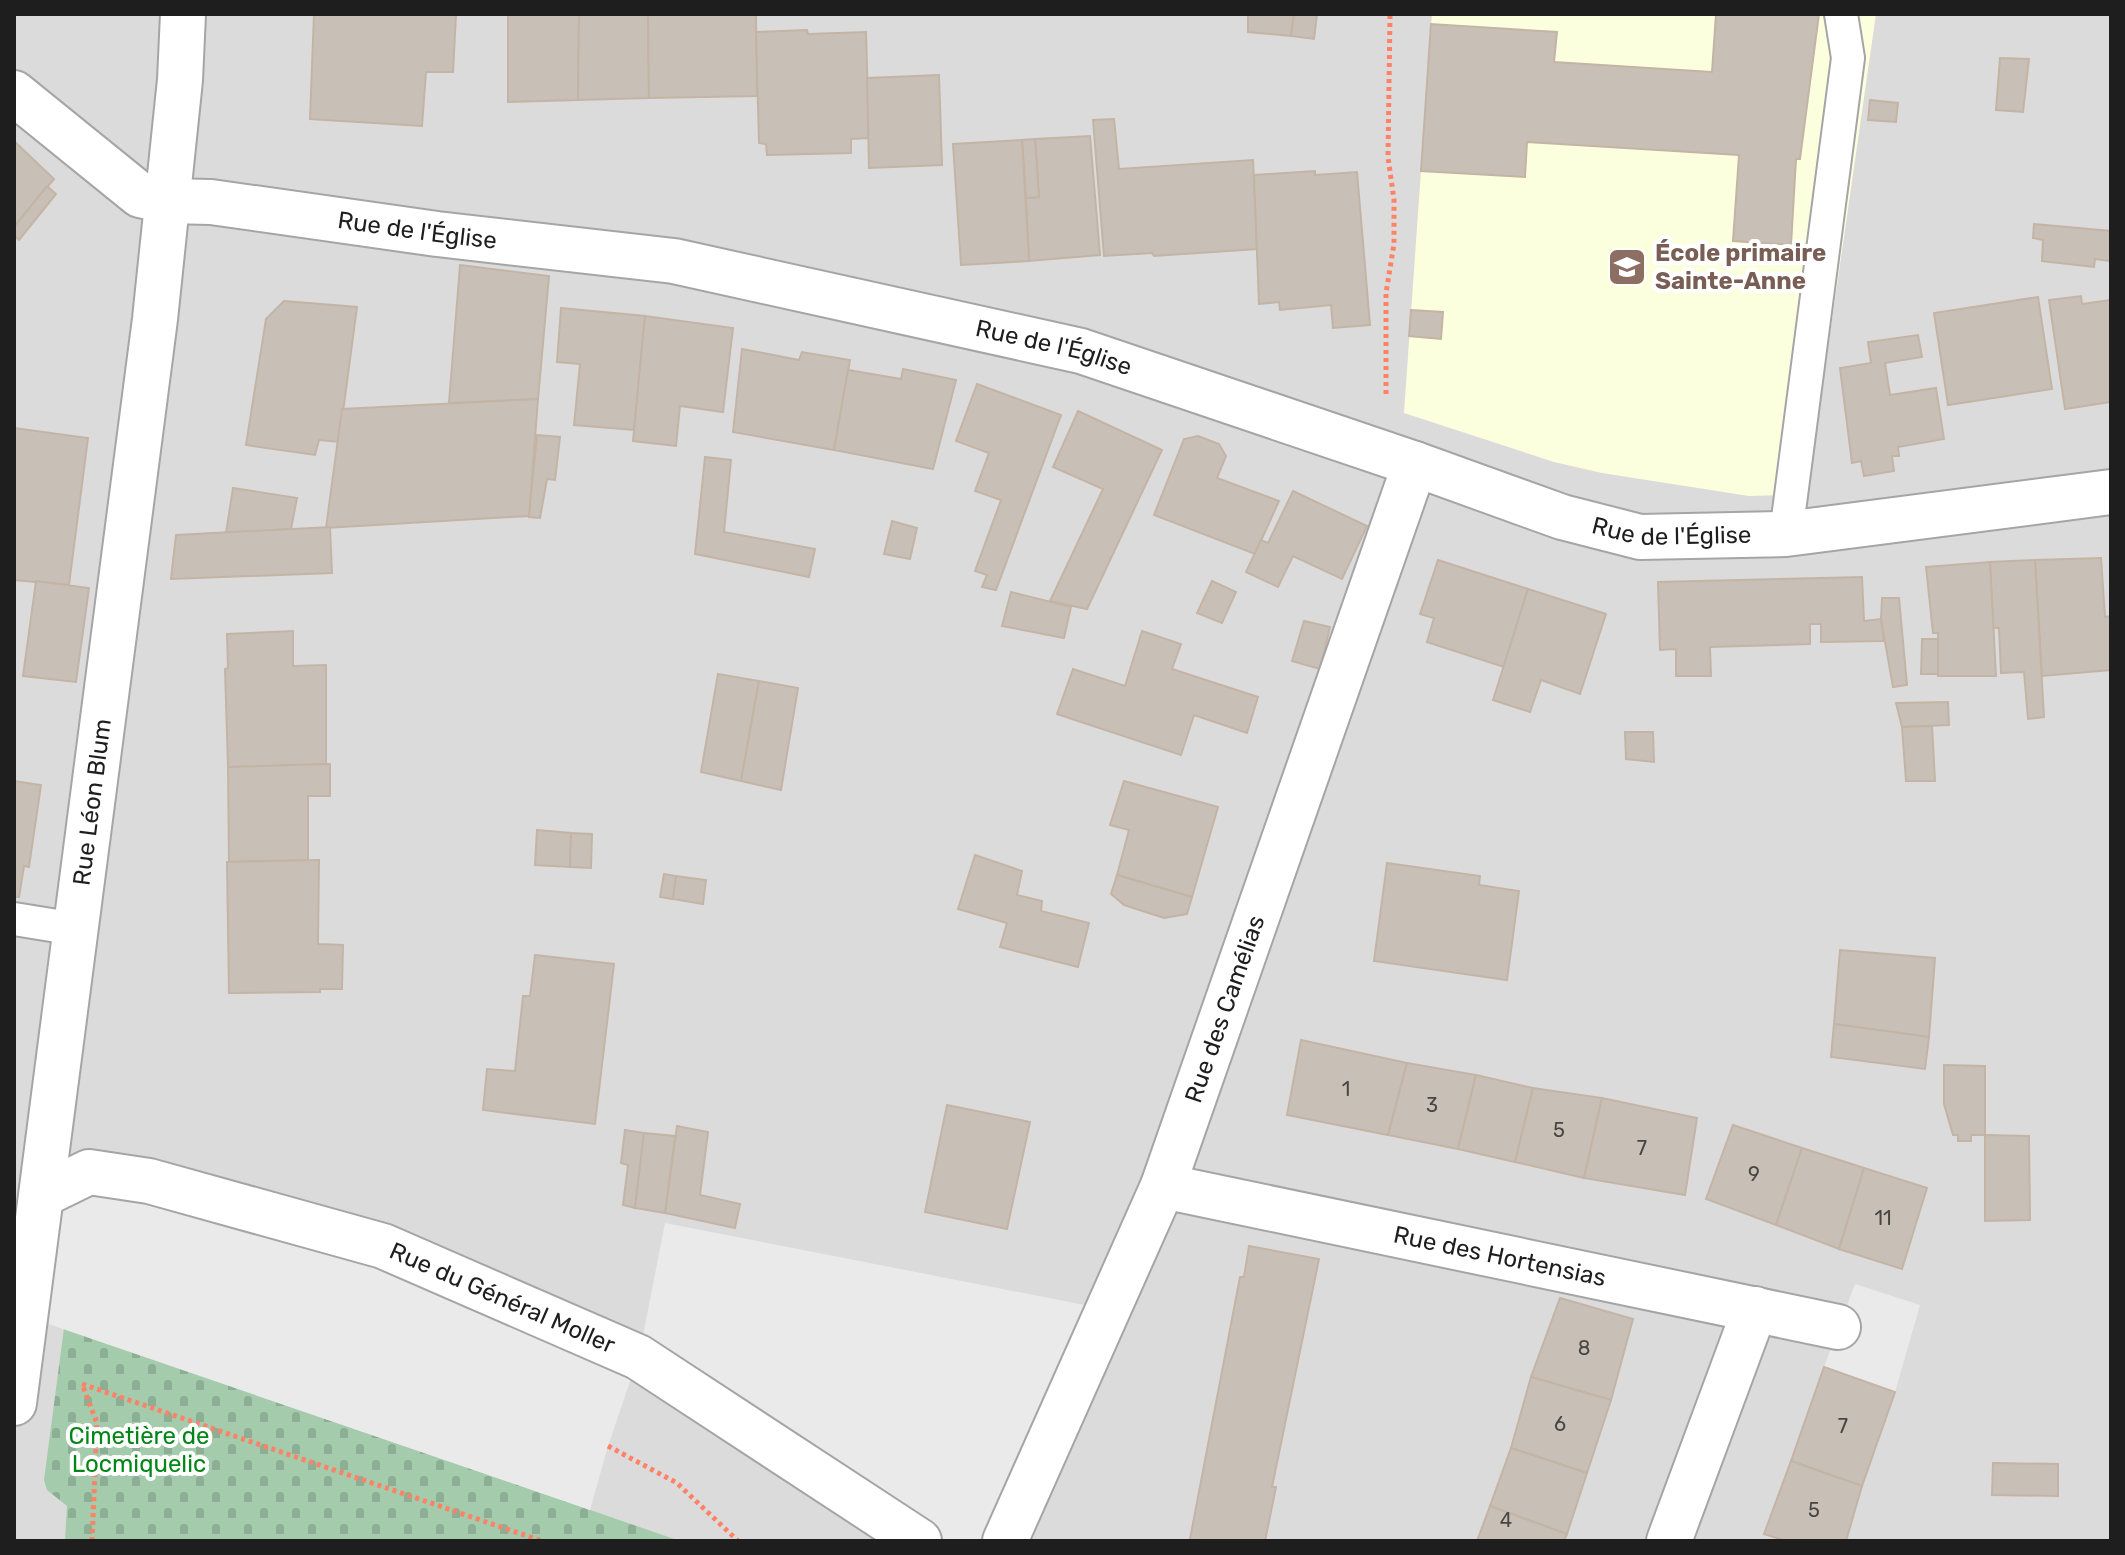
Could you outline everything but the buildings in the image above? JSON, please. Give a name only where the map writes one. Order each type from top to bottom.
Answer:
[{"type":"street","name":"Rue Léon Blum","points":[[14,1403],[28,1199],[76,929],[155,319],[180,80],[183,14]]},
{"type":"street","name":"Rue de l'Église","points":[[14,93],[140,195],[167,201],[211,202],[437,234],[674,261],[1081,351],[1562,517],[1640,537],[1786,534],[2111,492]]},
{"type":"street","name":"Rue des Camélias","points":[[1005,1541],[1163,1186],[1415,464]]},
{"type":"street","name":"Rue du Général Moller","points":[[28,1199],[89,1172],[149,1181],[383,1246],[638,1357],[919,1541]]},
{"type":"street","name":"Rue des Hortensias","points":[[1163,1186],[1838,1327]]},
{"type":"street","points":[[1669,1541],[1755,1309]]},
{"type":"lane","points":[[1786,534],[1848,58],[1841,14]]},
{"type":"lane","points":[[14,919],[76,929]]},
{"type":"path","points":[[1367,448],[1386,396],[1386,293],[1394,244],[1394,200],[1388,157],[1390,14]]},
{"type":"path","points":[[92,1541],[97,1423],[82,1384],[524,1538],[542,1541]]},
{"type":"path","points":[[608,1446],[677,1483],[738,1541]]},
{"type":"shaded area","points":[[14,14],[2111,14],[2111,1541],[14,1541]]},
{"type":"shaded area","name":"École primaire Sainte-Anne","points":[[1432,14],[1876,14],[1807,494],[1749,496],[1602,473],[1554,462],[1404,413]]},
{"type":"shaded area","points":[[149,1181],[639,1356],[665,1223],[1110,1310],[1005,1541],[919,1541],[638,1358],[590,1510],[25,1316],[42,1195]]},
{"type":"shaded area","points":[[1855,1284],[1920,1305],[1895,1392],[1824,1367]]},
{"type":"green space","name":"Cimetière de Locmiquelic","points":[[64,1328],[680,1541],[65,1541],[67,1506],[47,1490],[44,1480]]},
{"type":"place","name":"École primaire Sainte-Anne","points":[[1627,267]]}]
